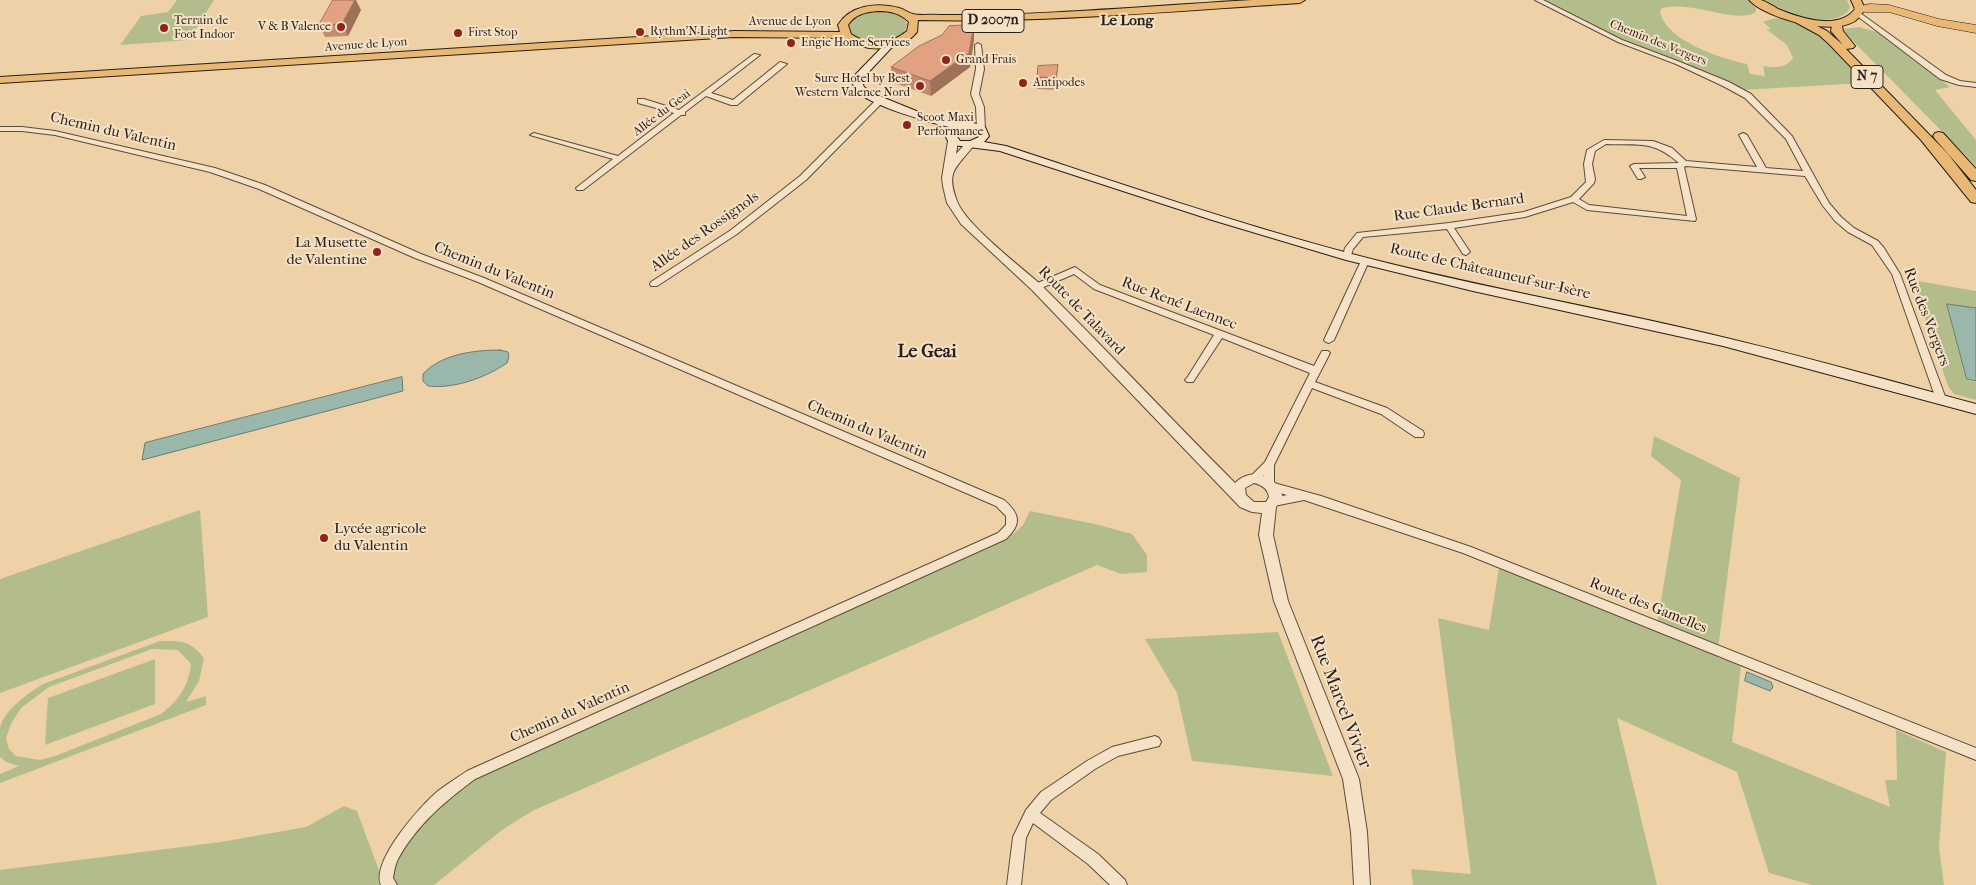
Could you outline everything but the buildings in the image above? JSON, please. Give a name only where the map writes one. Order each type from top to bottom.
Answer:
[{"type":"highway","points":[[1869,0],[1976,22]]},
{"type":"highway","points":[[1858,8],[1891,9],[1937,22],[1976,29]]},
{"type":"highway","name":"N 7","points":[[1799,20],[1823,33],[1833,42],[1930,142],[1959,175],[1976,199]]},
{"type":"highway","name":"N 7","points":[[1843,22],[1836,31],[1841,38],[1940,137],[1976,177]]},
{"type":"main road","points":[[878,8],[890,0]]},
{"type":"main road","points":[[906,0],[907,14],[914,27],[921,29]]},
{"type":"main road","name":"D 2007n","points":[[907,14],[964,18],[1074,14],[1300,0]]},
{"type":"main road","points":[[1754,0],[1772,11],[1799,20],[1843,22],[1858,8]]},
{"type":"main road","points":[[878,8],[907,14]]},
{"type":"main road","name":"Avenue de Lyon","points":[[0,80],[734,34],[828,25],[845,20],[859,11],[878,8]]},
{"type":"main road","name":"D 2007n","points":[[921,29],[1074,14]]},
{"type":"main road","points":[[845,20],[843,30],[846,35],[857,42],[866,44],[891,43],[904,39],[921,29]]},
{"type":"main road","name":"Avenue de Lyon","points":[[734,34],[846,35]]},
{"type":"main road","points":[[891,43],[879,58],[859,76],[857,85],[863,92],[928,119],[963,125]]},
{"type":"main road","points":[[864,70],[870,55],[866,44]]},
{"type":"main road","points":[[928,119],[951,137],[963,125]]},
{"type":"main road","name":"Route de Châteauneuf-sur-Isère","points":[[963,125],[983,132],[1002,148]]},
{"type":"main road","points":[[972,144],[983,132]]},
{"type":"main road","name":"Route de Châteauneuf-sur-Isère","points":[[951,137],[972,144],[1002,148],[1258,231],[1365,261],[1784,356],[1976,409]]},
{"type":"street","name":"Chemin des Vergers","points":[[1538,0],[1620,42],[1678,62],[1726,84],[1748,96],[1764,115]]},
{"type":"street","points":[[1858,8],[1881,30],[1943,77],[1959,83],[1976,85]]},
{"type":"street","points":[[1843,22],[1881,30]]},
{"type":"street","points":[[978,45],[980,69],[975,94],[981,104],[980,117],[983,132]]},
{"type":"street","name":"Allée du Geai","points":[[580,188],[682,113],[756,55]]},
{"type":"street","points":[[707,94],[734,103],[782,64]]},
{"type":"street","name":"Allée des Rossignols","points":[[654,284],[734,232],[803,178],[881,100]]},
{"type":"street","points":[[641,101],[682,113]]},
{"type":"street","name":"Rue des Vergers","points":[[1764,115],[1789,138],[1826,204],[1838,219],[1851,230],[1875,243],[1896,274],[1941,399]]},
{"type":"street","points":[[963,125],[980,117]]},
{"type":"street","name":"Chemin du Valentin","points":[[0,129],[22,129],[55,133],[212,170],[262,187],[418,256],[481,280],[1000,503],[1008,510],[1013,520],[1010,529],[1002,536],[472,775],[442,796],[417,821],[391,858],[386,880],[390,885]]},
{"type":"street","points":[[534,135],[620,159]]},
{"type":"street","points":[[1743,135],[1763,170]]},
{"type":"street","name":"Route de Talavard","points":[[951,137],[948,186],[952,203],[958,212],[980,236],[1036,287],[1238,494]]},
{"type":"street","points":[[1604,142],[1653,143],[1669,150],[1682,164],[1692,220],[1587,206],[1574,199],[1590,183],[1588,164],[1591,150],[1604,142]]},
{"type":"street","points":[[949,168],[972,144]]},
{"type":"street","points":[[1641,177],[1634,166],[1682,164],[1808,174]]},
{"type":"street","name":"Rue Claude Bernard","points":[[1347,256],[1349,248],[1360,235],[1449,226],[1525,214],[1574,199]]},
{"type":"street","points":[[1449,226],[1466,252]]},
{"type":"street","points":[[1330,340],[1365,261]]},
{"type":"street","name":"Rue René Laennec","points":[[1036,287],[1075,270],[1097,286],[1316,371]]},
{"type":"street","points":[[1190,380],[1220,334]]},
{"type":"street","points":[[1250,479],[1271,486],[1276,492],[1272,504],[1256,509],[1249,506],[1241,501],[1238,488],[1250,479],[1269,465],[1325,352]]},
{"type":"street","points":[[1310,384],[1384,411],[1419,434]]},
{"type":"street","points":[[1269,465],[1271,486]]},
{"type":"street","name":"Route de Talavard","points":[[1212,468],[1250,479]]},
{"type":"street","name":"Route des Gamelles","points":[[1271,486],[1467,550],[1976,754]]},
{"type":"street","name":"Route des Gamelles","points":[[1272,504],[1304,496]]},
{"type":"street","name":"Rue Marcel Vivier","points":[[1266,535],[1272,504]]},
{"type":"street","name":"Rue Marcel Vivier","points":[[1249,506],[1266,535],[1281,601],[1351,778],[1358,821],[1362,885]]},
{"type":"street","points":[[1014,885],[1020,837],[1031,814],[1046,796],[1091,765],[1116,752],[1156,742]]},
{"type":"street","points":[[1031,814],[1093,859],[1120,885]]},
{"type":"green space","name":"Terrain de Foot Indoor","points":[[177,0],[214,0],[189,40],[120,45],[141,16],[168,12]]},
{"type":"green space","points":[[1543,0],[1747,0],[1756,8],[1756,12],[1738,16],[1674,6],[1662,8],[1660,12],[1664,22],[1684,40],[1710,53],[1747,64],[1750,74],[1765,76],[1763,66],[1780,66],[1787,64],[1793,58],[1787,45],[1766,29],[1771,29],[1763,22],[1777,18],[1792,20],[1819,36],[1863,83],[1741,90],[1682,62],[1624,41]]},
{"type":"green space","points":[[1763,0],[1847,0],[1850,7],[1844,15],[1834,19],[1808,18],[1782,10]]},
{"type":"green space","points":[[882,11],[897,14],[907,24],[899,37],[891,40],[874,41],[857,37],[851,33],[849,25],[859,15]]},
{"type":"green space","points":[[1859,27],[1877,32],[1950,87],[1935,90],[1976,140],[1976,166],[1843,29]]},
{"type":"green space","points":[[1912,280],[1976,291],[1976,308],[1947,304],[1967,380],[1976,382],[1976,400],[1954,394],[1948,386]]},
{"type":"green space","points":[[1654,436],[1740,478],[1717,657],[1741,666],[1732,742],[1890,807],[1885,780],[1897,780],[1896,730],[1946,752],[1939,847],[1944,885],[1812,885],[1769,873],[1737,772],[1617,718],[1657,885],[1413,885],[1411,869],[1471,874],[1438,618],[1489,630],[1499,567],[1656,631],[1681,480],[1651,456]]},
{"type":"green space","points":[[200,510],[208,617],[0,693],[0,579]]},
{"type":"green space","points":[[1030,511],[1095,524],[1132,534],[1147,555],[1147,572],[1121,574],[1097,565],[532,811],[502,830],[434,885],[0,885],[0,870],[221,842],[306,827],[344,806],[357,811],[380,873],[395,858],[423,818],[479,774],[1010,537],[1023,525]]},
{"type":"green space","points":[[1278,632],[1333,776],[1192,761],[1177,693],[1145,639]]},
{"type":"green space","points":[[160,641],[179,642],[194,648],[204,658],[199,681],[186,702],[206,696],[206,705],[0,783],[0,774],[19,766],[6,762],[0,757],[0,729],[2,722],[17,703],[43,684]],"holes":[[[152,649],[178,650],[191,664],[188,680],[178,698],[161,714],[55,756],[40,760],[16,756],[9,749],[6,738],[11,724],[21,708],[49,687]]]},
{"type":"green space","points":[[155,659],[155,704],[45,745],[48,698]]},
{"type":"shaded area","points":[[1947,304],[1976,308],[1976,381],[1967,379]]},
{"type":"shaded area","points":[[500,350],[508,352],[507,363],[479,378],[448,386],[428,386],[423,381],[423,374],[439,362],[469,352]]},
{"type":"shaded area","points":[[402,377],[403,391],[142,460],[145,443]]},
{"type":"shaded area","points":[[1747,672],[1771,682],[1773,687],[1770,691],[1745,681]]},
{"type":"place","name":"V & B Valence","points":[[341,27]]},
{"type":"place","name":"Terrain de Foot Indoor","points":[[164,28]]},
{"type":"place","name":"Rythm'N Light","points":[[640,32]]},
{"type":"place","name":"First Stop","points":[[458,33]]},
{"type":"place","name":"Engie Home Services","points":[[791,43]]},
{"type":"place","name":"Grand Frais","points":[[946,60]]},
{"type":"place","name":"Antipodes","points":[[1023,83]]},
{"type":"place","name":"Sure Hotel by Best Western Valence Nord","points":[[920,86]]},
{"type":"place","name":"Scoot Maxi Performance","points":[[907,125]]},
{"type":"place","name":"La Musette de Valentine","points":[[377,252]]},
{"type":"place","name":"Lycée agricole du Valentin","points":[[324,538]]},
{"type":"district","name":"Le Long","points":[[1127,21]]},
{"type":"district","name":"Le Geai","points":[[927,353]]}]
